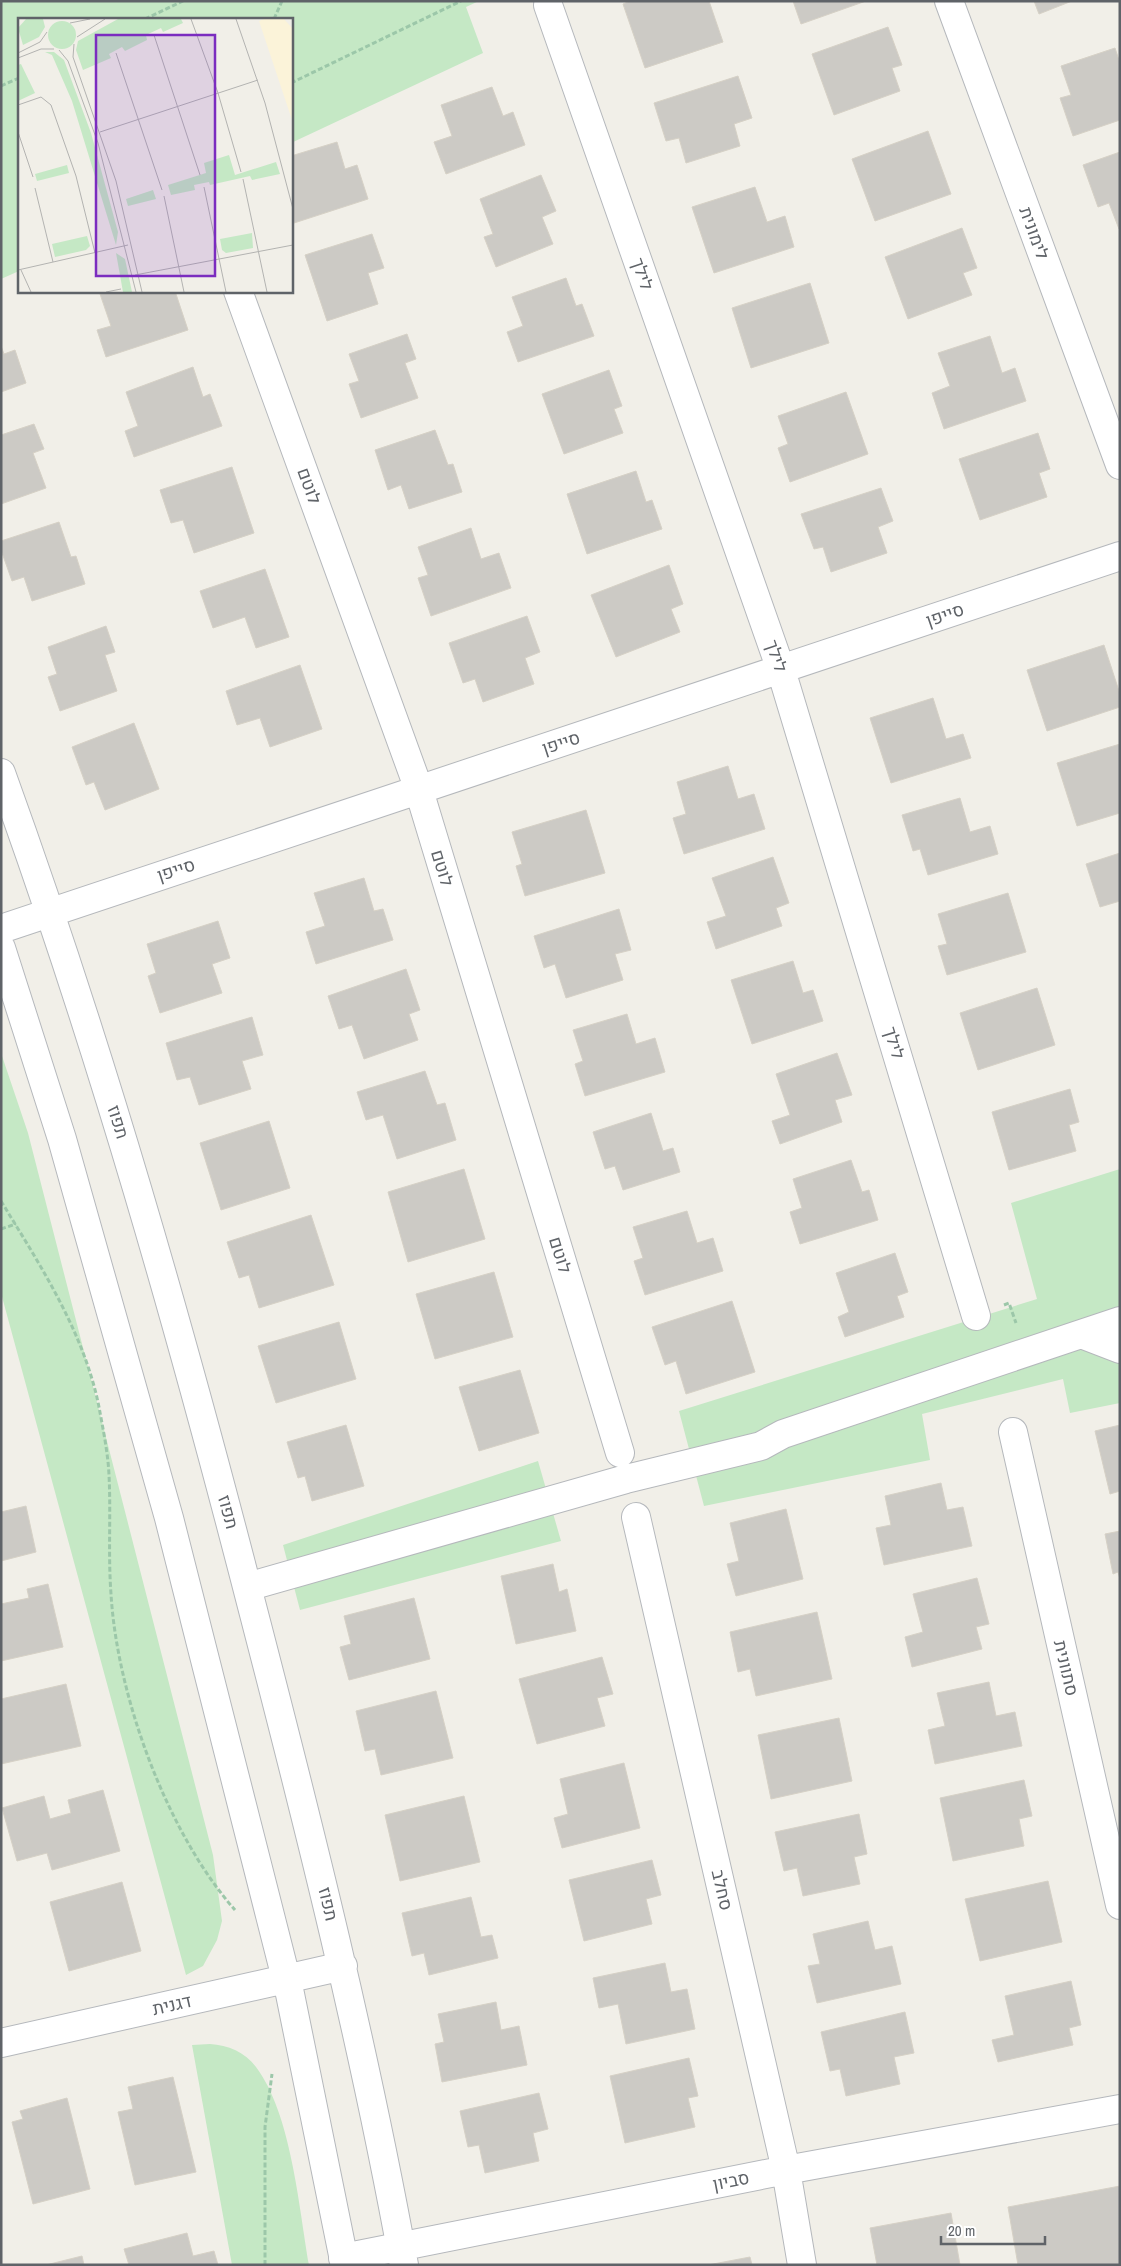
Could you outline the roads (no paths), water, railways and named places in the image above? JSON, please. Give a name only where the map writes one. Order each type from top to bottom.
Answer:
[{"type":"street","name":"לימונית","points":[[949,1],[1120,465]]},
{"type":"street","name":"לילך","points":[[548,5],[781,670],[976,1316]]},
{"type":"street","name":"לוטם","points":[[238,292],[419,790],[620,1453]]},
{"type":"street","name":"סייפן","points":[[1,929],[1120,556]]},
{"type":"street","name":"תפוז","points":[[1,773],[51,912],[80,1000],[155,1248],[247,1587],[343,1966],[403,2256]]},
{"type":"street","points":[[1,948],[62,1139],[135,1392],[262,1879],[286,1979],[344,2261]]},
{"type":"street","points":[[247,1587],[626,1479],[761,1446],[783,1434],[1120,1321]]},
{"type":"street","points":[[1081,1334],[1120,1349]]},
{"type":"street","name":"סתוונית","points":[[1013,1432],[1120,1905]]},
{"type":"street","name":"סחלב","points":[[636,1517],[786,2170],[802,2265]]},
{"type":"street","name":"דגנית","points":[[1,2043],[343,1966]]},
{"type":"street","name":"סביון","points":[[344,2261],[403,2256],[786,2170],[1120,2109]]}]
